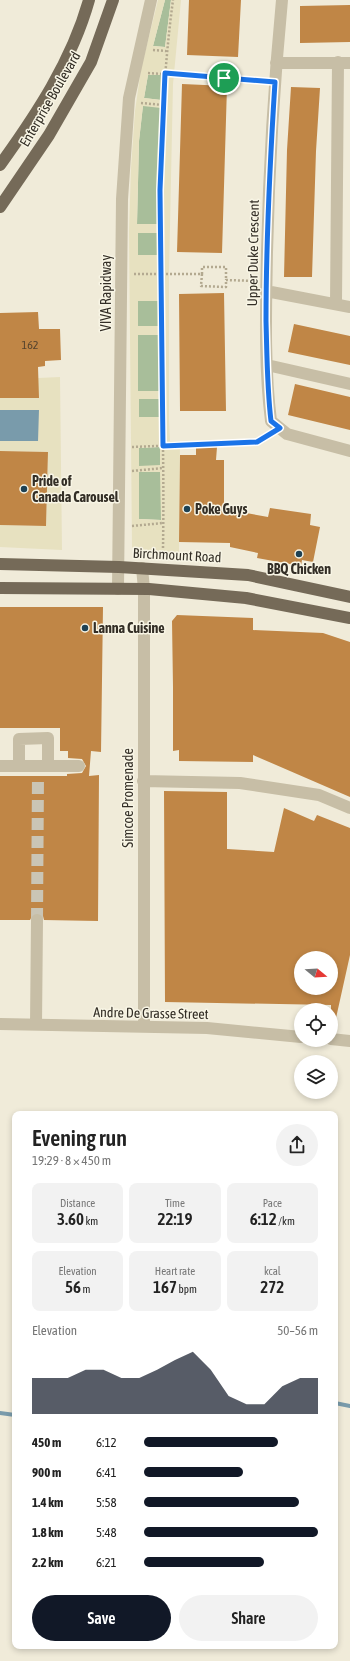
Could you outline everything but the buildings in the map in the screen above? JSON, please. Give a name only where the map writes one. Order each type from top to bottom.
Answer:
[{"type":"main road","name":"Enterprise Boulevard","points":[[0,165],[41,104],[69,55],[89,0]]},
{"type":"main road","name":"Enterprise Boulevard","points":[[0,207],[49,135],[91,62],[113,0]]},
{"type":"main road","name":"Birchmount Road","points":[[0,564],[142,568],[248,575],[350,597]]},
{"type":"main road","points":[[0,588],[144,589],[246,598],[350,618]]},
{"type":"street","name":"VIVA Rapidway","points":[[118,589],[122,199],[129,98],[151,0]]},
{"type":"street","name":"Upper Duke Crescent","points":[[280,428],[271,421],[267,365],[266,286],[268,200],[276,63],[282,0]]},
{"type":"street","points":[[276,63],[344,62],[336,303]]},
{"type":"street","points":[[266,286],[350,307]]},
{"type":"street","points":[[267,365],[350,384]]},
{"type":"street","points":[[280,428],[286,434],[350,451]]},
{"type":"street","name":"Simcoe Promenade","points":[[142,568],[144,589],[144,1027]]},
{"type":"street","points":[[18,766],[19,739],[48,738],[41,769]]},
{"type":"street","points":[[0,766],[18,766],[41,769],[79,766]]},
{"type":"street","points":[[143,780],[240,783],[319,795],[350,808]]},
{"type":"street","points":[[36,1025],[37,920]]},
{"type":"street","name":"Andre De Grasse Street","points":[[0,1024],[207,1028],[294,1036]]},
{"type":"street","points":[[338,1040],[350,1041]]},
{"type":"path","points":[[163,548],[160,190],[166,51],[173,0]]},
{"type":"path","points":[[149,50],[166,51]]},
{"type":"path","points":[[143,73],[165,73],[275,82]]},
{"type":"path","points":[[141,103],[163,105]]},
{"type":"path","points":[[202,267],[226,267],[226,280],[226,287],[201,286],[202,267]]},
{"type":"path","points":[[131,274],[202,274]]},
{"type":"path","points":[[226,280],[266,286]]},
{"type":"path","points":[[132,447],[257,442],[280,428]]},
{"type":"path","points":[[132,471],[163,468]]},
{"type":"path","points":[[132,526],[163,524]]},
{"type":"green space","points":[[165,0],[171,0],[165,47],[153,46]]},
{"type":"green space","points":[[148,75],[163,75],[161,100],[144,98]]},
{"type":"green space","points":[[143,105],[161,107],[159,224],[137,224],[139,141]]},
{"type":"green space","points":[[138,233],[159,233],[158,255],[138,255]]},
{"type":"green space","points":[[138,301],[159,301],[160,326],[138,326]]},
{"type":"green space","points":[[138,334],[159,335],[160,391],[138,391]]},
{"type":"green space","points":[[139,399],[160,399],[161,417],[139,417]]},
{"type":"green space","points":[[160,447],[160,466],[139,466],[138,448]]},
{"type":"green space","points":[[139,472],[161,472],[161,520],[139,519]]},
{"type":"shaded area","points":[[158,0],[165,0],[153,46],[165,47],[171,0],[181,0],[173,84],[169,274],[169,420],[170,441],[180,441],[179,552],[136,552],[132,547],[129,231],[135,111],[141,69]],"holes":[[[148,75],[163,75],[161,100],[144,98]],[[143,106],[161,108],[159,224],[137,224],[139,141]],[[138,233],[158,233],[158,255],[138,255]],[[138,301],[159,301],[160,326],[138,326]],[[138,335],[159,335],[160,391],[138,391]],[[139,399],[160,399],[160,417],[139,417]],[[160,447],[160,465],[139,466],[139,448]],[[139,472],[160,472],[161,520],[139,519]]]},
{"type":"shaded area","points":[[60,377],[62,550],[0,547],[0,525],[46,526],[48,452],[0,451],[0,441],[38,441],[38,410],[0,410],[0,398],[38,398],[38,378]]},
{"type":"water","points":[[0,410],[39,410],[38,441],[0,441]]},
{"type":"waterway","points":[[338,1404],[350,1406]]},
{"type":"waterway","points":[[0,1413],[12,1415]]},
{"type":"tunnel","points":[[37,920],[38,776]]},
{"type":"place","name":"Pride of Canada Carousel","points":[[24,489]]},
{"type":"place","name":"Poke Guys","points":[[187,509]]},
{"type":"place","name":"BBQ Chicken","points":[[299,554]]},
{"type":"place","name":"Lanna Cuisine","points":[[85,628]]},
{"type":"route","points":[[165,73],[224,78],[275,82],[268,200],[266,291],[267,365],[268,399],[271,421],[280,428],[257,442],[163,446],[160,190],[165,73]]}]
